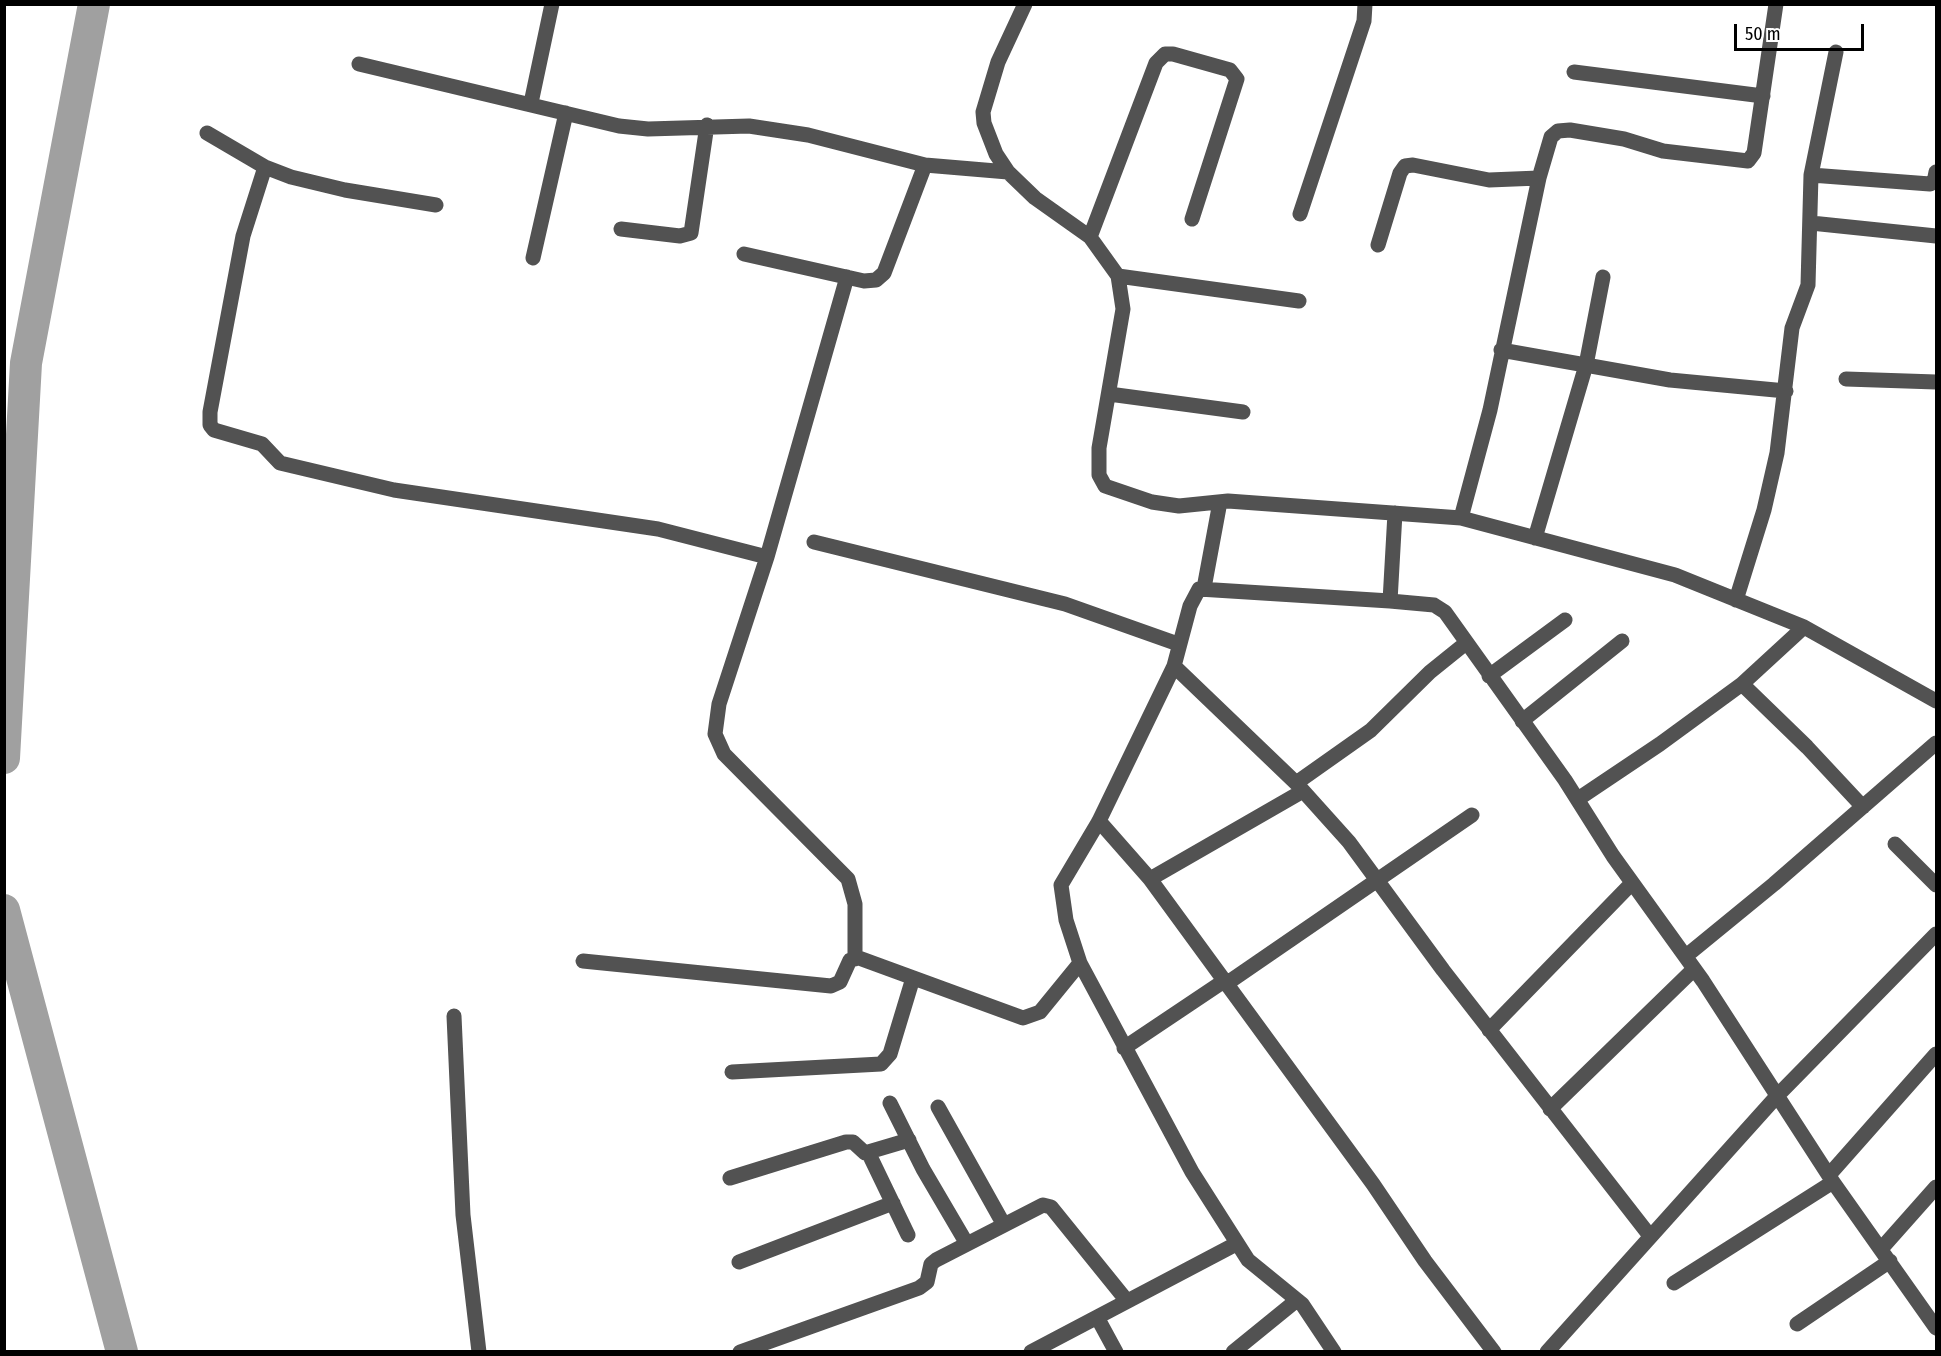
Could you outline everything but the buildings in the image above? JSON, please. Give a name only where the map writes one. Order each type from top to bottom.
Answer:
[{"type":"street","points":[[531,103],[552,4]]},
{"type":"street","points":[[1025,4],[998,62],[983,112],[987,136],[1008,172],[1035,198],[1090,237],[1118,276],[1123,309],[1099,448],[1100,475],[1106,486],[1152,502],[1192,506],[1220,502],[1461,518],[1675,575],[1804,627],[1936,701]]},
{"type":"street","points":[[1300,214],[1364,21],[1365,4]]},
{"type":"street","points":[[1461,518],[1490,410],[1539,178],[1551,137],[1563,129],[1624,139],[1663,151],[1748,161],[1754,153],[1776,4]]},
{"type":"street","points":[[1736,600],[1771,483],[1786,391],[1792,328],[1808,285],[1811,175],[1836,52]]},
{"type":"street","points":[[1090,237],[1156,63],[1165,54],[1173,54],[1230,70],[1237,79],[1192,219]]},
{"type":"street","points":[[359,64],[531,103],[619,126],[648,129],[707,125],[748,126],[808,135],[925,165],[1008,172]]},
{"type":"street","points":[[1574,72],[1762,96]]},
{"type":"street","points":[[533,258],[566,113]]},
{"type":"street","points":[[621,229],[680,236],[691,233],[707,125]]},
{"type":"street","points":[[207,133],[265,167],[314,184],[436,206]]},
{"type":"street","points":[[744,254],[871,281],[884,273],[925,165]]},
{"type":"street","points":[[1378,245],[1400,173],[1405,166],[1413,165],[1489,180],[1539,178]]},
{"type":"street","points":[[265,167],[243,236],[210,412],[210,425],[214,430],[262,444],[280,463],[394,490],[658,529],[767,557]]},
{"type":"street","points":[[1811,175],[1930,184],[1934,182],[1936,172]]},
{"type":"street","points":[[1811,224],[1936,236]]},
{"type":"street","points":[[1118,276],[1299,301]]},
{"type":"street","points":[[847,277],[767,557],[719,704],[716,734],[724,754],[848,879],[855,904],[855,959]]},
{"type":"street","points":[[1536,538],[1586,365],[1596,326],[1603,277]]},
{"type":"street","points":[[1501,350],[1670,380],[1786,391]]},
{"type":"street","points":[[1846,379],[1936,382]]},
{"type":"street","points":[[1109,393],[1243,412]]},
{"type":"street","points":[[1204,588],[1220,502]]},
{"type":"street","points":[[1390,601],[1395,513]]},
{"type":"street","points":[[814,542],[1065,604],[1178,644]]},
{"type":"street","points":[[1334,1352],[1297,1299],[1260,1272],[1236,1244],[1192,1172],[1124,1048],[1080,963],[1066,920],[1061,885],[1099,821],[1174,666],[1178,644],[1193,598],[1196,592],[1204,588],[1390,601],[1440,608],[1578,799],[1632,884],[1690,962],[1831,1178],[1935,1322]]},
{"type":"street","points":[[1489,676],[1565,620]]},
{"type":"street","points":[[1578,799],[1742,684],[1804,627]]},
{"type":"street","points":[[1522,721],[1622,641]]},
{"type":"street","points":[[1150,879],[1300,787],[1371,730],[1430,672],[1466,643]]},
{"type":"street","points":[[1174,666],[1300,787],[1349,842],[1489,1030],[1650,1236]]},
{"type":"street","points":[[1742,684],[1807,747],[1863,807]]},
{"type":"street","points":[[1550,1109],[1690,962],[1936,743]]},
{"type":"street","points":[[1124,1048],[1378,881],[1472,815]]},
{"type":"street","points":[[1099,821],[1150,879],[1373,1184],[1432,1270],[1494,1352]]},
{"type":"street","points":[[1895,844],[1936,885]]},
{"type":"street","points":[[1489,1030],[1632,884]]},
{"type":"street","points":[[1547,1352],[1777,1096],[1936,934]]},
{"type":"street","points":[[583,961],[831,986],[840,982],[849,962],[855,959],[1017,1017],[1029,1018],[1040,1011],[1080,963]]},
{"type":"street","points":[[732,1072],[881,1064],[890,1054],[913,978]]},
{"type":"street","points":[[454,1016],[468,1271],[479,1352]]},
{"type":"street","points":[[1674,1283],[1831,1178],[1936,1054]]},
{"type":"street","points":[[890,1103],[967,1244]]},
{"type":"street","points":[[938,1107],[1004,1225]]},
{"type":"street","points":[[729,1178],[850,1141],[861,1152],[868,1152],[909,1140]]},
{"type":"street","points":[[868,1152],[908,1235]]},
{"type":"street","points":[[1797,1324],[1886,1255],[1936,1187]]},
{"type":"street","points":[[739,1262],[893,1203]]},
{"type":"street","points":[[740,1352],[918,1288],[927,1282],[933,1262],[1039,1206],[1049,1206],[1127,1301]]},
{"type":"street","points":[[1031,1352],[1236,1244]]},
{"type":"street","points":[[1233,1352],[1297,1299]]},
{"type":"street","points":[[1097,1317],[1116,1352]]},
{"type":"waterway","points":[[4,758],[26,363],[94,4]]},
{"type":"waterway","points":[[4,910],[122,1352]]}]
